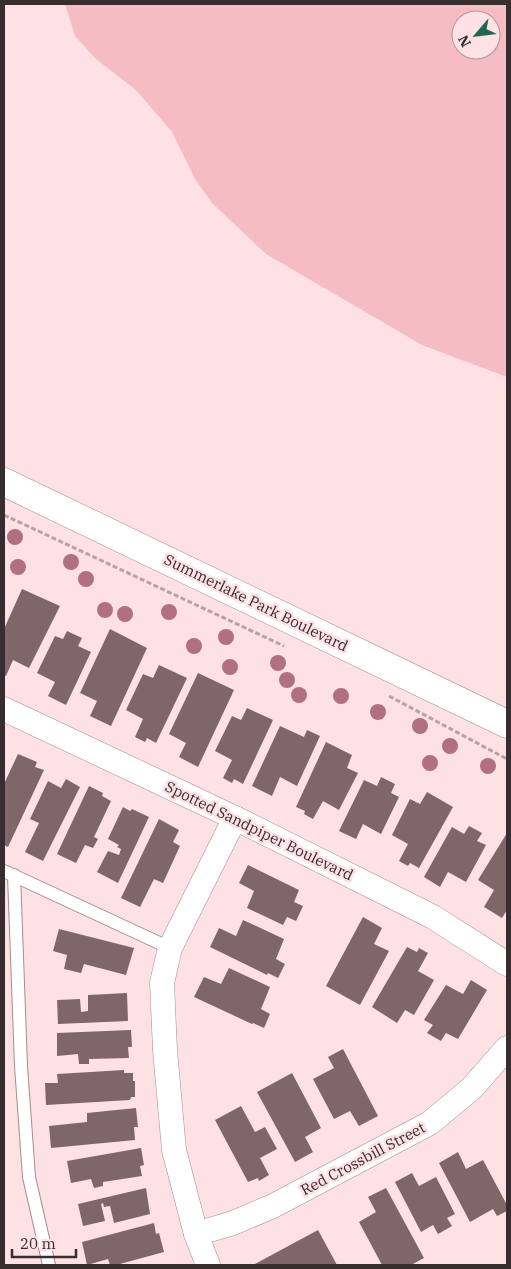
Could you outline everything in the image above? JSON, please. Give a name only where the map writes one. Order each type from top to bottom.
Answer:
[{"type":"main road","name":"Summerlake Park Boulevard","points":[[4,482],[507,724]]},
{"type":"street","name":"Spotted Sandpiper Boulevard","points":[[4,709],[235,818],[433,917],[507,964]]},
{"type":"street","points":[[208,1265],[196,1234],[174,1150],[165,1050],[162,983],[170,948],[235,818]]},
{"type":"street","name":"Red Crossbill Street","points":[[196,1234],[233,1223],[273,1206],[430,1123],[472,1088],[507,1048]]},
{"type":"lane","points":[[48,1265],[29,1177],[20,1066],[9,873],[170,948]]},
{"type":"path","points":[[4,514],[290,649]]},
{"type":"path","points":[[388,696],[507,759]]},
{"type":"shaded area","points":[[65,4],[507,4],[507,377],[422,345],[266,254],[212,203],[195,179],[172,132],[136,90],[96,59],[75,36]]},
{"type":"building","points":[[22,589],[60,606],[29,668],[13,660],[6,676],[4,675],[4,629]]},
{"type":"building","points":[[110,629],[147,648],[111,726],[90,716],[97,701],[80,693]]},
{"type":"building","points":[[67,631],[82,638],[78,646],[91,652],[66,705],[48,696],[55,682],[37,673],[55,636],[63,639]]},
{"type":"building","points":[[159,665],[187,678],[156,743],[147,738],[145,742],[135,737],[143,719],[126,710],[143,674],[153,678]]},
{"type":"building","points":[[198,673],[234,690],[198,767],[179,757],[186,743],[169,734]]},
{"type":"building","points":[[247,708],[273,720],[243,784],[234,779],[232,783],[223,778],[232,760],[215,751],[232,716],[241,720]]},
{"type":"building","points":[[280,726],[304,737],[307,730],[320,736],[297,786],[280,777],[272,796],[252,786]]},
{"type":"building","points":[[326,742],[352,755],[347,768],[358,773],[339,810],[323,801],[313,819],[304,814],[305,811],[296,807]]},
{"type":"building","points":[[18,754],[37,762],[35,767],[44,770],[8,847],[4,845],[4,784]]},
{"type":"building","points":[[381,777],[395,784],[391,793],[399,797],[381,834],[363,824],[356,839],[339,831],[364,780],[377,786]]},
{"type":"building","points":[[66,779],[80,787],[43,861],[25,852],[39,823],[30,819],[48,781],[61,788]]},
{"type":"building","points":[[89,786],[103,793],[102,796],[111,801],[94,837],[98,839],[93,848],[85,845],[76,863],[57,854]]},
{"type":"building","points":[[427,792],[453,807],[419,868],[410,863],[408,866],[399,861],[408,844],[392,835],[410,799],[420,804]]},
{"type":"building","points":[[123,807],[149,817],[118,883],[97,872],[108,851],[119,855],[121,849],[117,847],[119,845],[108,839]]},
{"type":"building","points":[[159,819],[179,830],[173,842],[180,846],[163,883],[154,879],[140,907],[121,898]]},
{"type":"building","points":[[469,826],[482,833],[477,841],[486,845],[466,882],[448,872],[440,887],[424,877],[452,827],[464,834]]},
{"type":"building","points":[[507,833],[507,910],[502,918],[484,907],[494,890],[478,880]]},
{"type":"building","points":[[248,865],[299,890],[294,902],[303,906],[296,921],[287,917],[283,925],[247,908],[254,891],[239,883]]},
{"type":"building","points":[[363,917],[382,928],[374,944],[389,951],[360,1005],[326,986]]},
{"type":"building","points":[[243,920],[284,939],[276,959],[285,964],[278,978],[268,973],[267,975],[210,947],[219,928],[236,936]]},
{"type":"building","points":[[59,929],[134,948],[126,975],[84,964],[81,973],[64,969],[67,955],[53,951]]},
{"type":"building","points":[[407,947],[417,952],[419,948],[428,953],[418,971],[434,980],[414,1015],[405,1010],[397,1023],[372,1007]]},
{"type":"building","points":[[229,968],[270,987],[261,1009],[270,1014],[264,1028],[194,997],[204,977],[221,984]]},
{"type":"building","points":[[471,980],[487,990],[458,1039],[446,1033],[441,1041],[427,1033],[433,1025],[424,1020],[446,985],[463,994]]},
{"type":"building","points":[[127,993],[128,1021],[58,1024],[57,1000],[80,999],[81,1012],[88,1011],[88,995]]},
{"type":"building","points":[[131,1030],[132,1047],[128,1047],[129,1058],[89,1059],[89,1064],[79,1064],[78,1054],[57,1056],[57,1033]]},
{"type":"building","points":[[343,1049],[378,1116],[359,1126],[350,1111],[334,1119],[313,1079],[334,1068],[328,1057]]},
{"type":"building","points":[[124,1070],[124,1073],[133,1073],[133,1081],[135,1081],[135,1097],[131,1097],[130,1100],[46,1105],[45,1083],[58,1083],[57,1074]]},
{"type":"building","points":[[292,1073],[321,1128],[305,1137],[313,1152],[295,1162],[257,1092]]},
{"type":"building","points":[[241,1106],[255,1132],[265,1127],[277,1149],[260,1158],[269,1175],[259,1181],[258,1178],[248,1182],[215,1120]]},
{"type":"building","points":[[136,1108],[138,1127],[134,1127],[135,1140],[51,1148],[49,1126],[87,1122],[87,1113]]},
{"type":"building","points":[[141,1148],[144,1165],[140,1166],[142,1176],[103,1182],[103,1186],[94,1188],[91,1179],[71,1183],[67,1161]]},
{"type":"building","points":[[458,1152],[466,1169],[483,1160],[507,1205],[507,1211],[497,1216],[493,1209],[470,1222],[439,1163]]},
{"type":"building","points":[[412,1173],[419,1186],[436,1177],[455,1214],[447,1218],[452,1226],[438,1234],[433,1225],[421,1232],[395,1182]]},
{"type":"building","points":[[146,1188],[150,1214],[114,1223],[110,1206],[104,1207],[103,1203],[101,1204],[105,1221],[83,1226],[78,1204]]},
{"type":"building","points":[[386,1188],[424,1258],[411,1265],[382,1265],[359,1222],[376,1212],[368,1197]]},
{"type":"building","points":[[154,1223],[156,1234],[159,1233],[164,1252],[116,1265],[110,1265],[108,1259],[87,1265],[82,1242]]},
{"type":"building","points":[[318,1230],[337,1265],[253,1265]]}]
